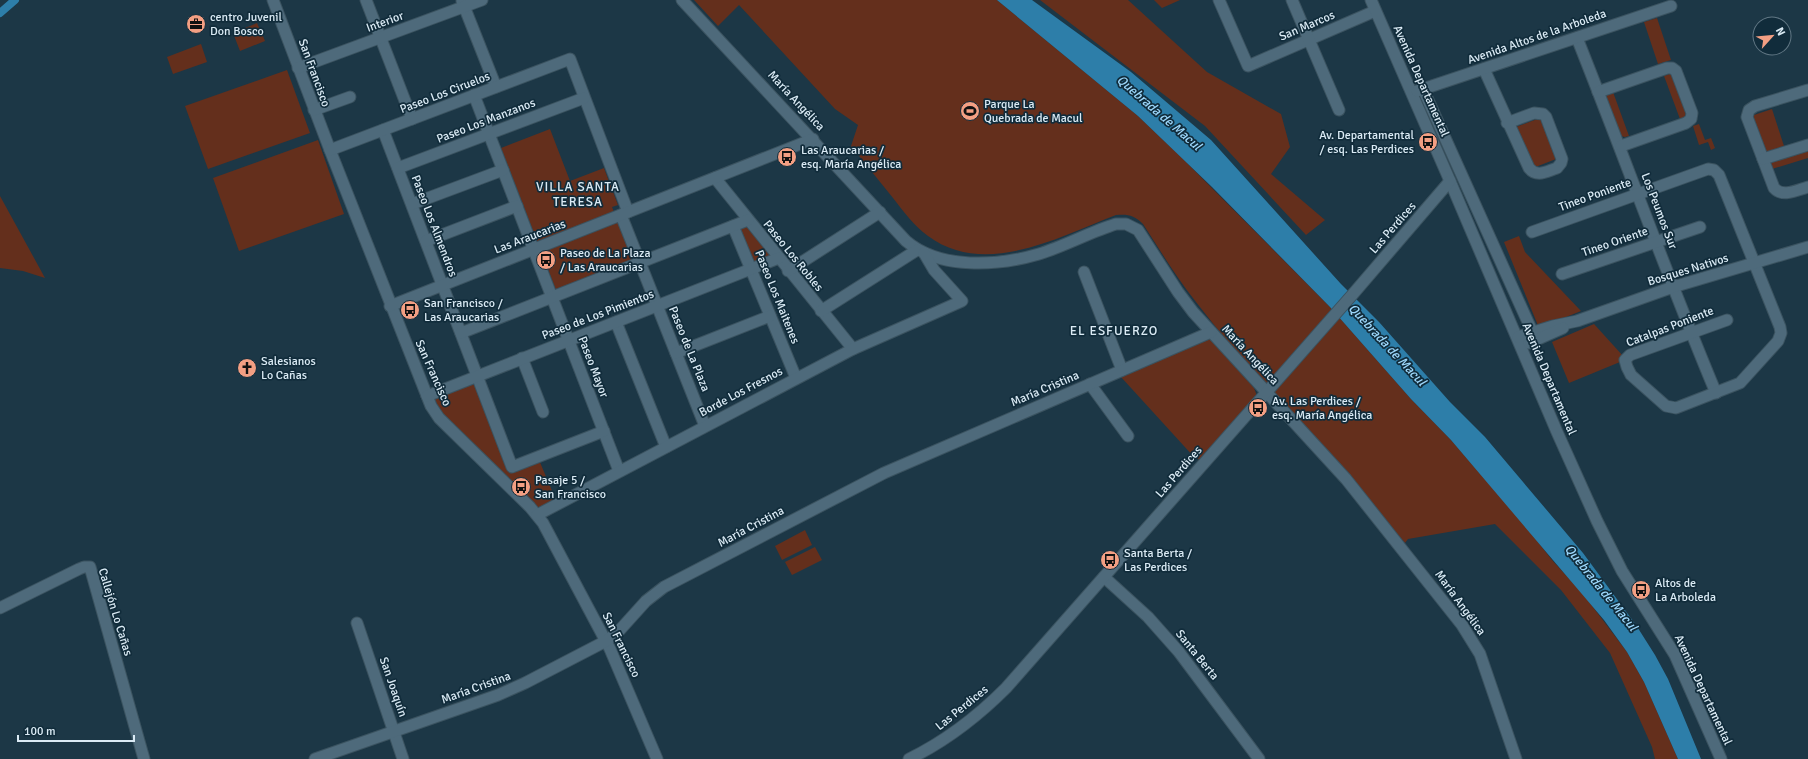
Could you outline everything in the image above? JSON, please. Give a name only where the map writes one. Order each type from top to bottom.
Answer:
[{"type":"street","name":"San Francisco","points":[[273,0],[390,306],[431,406],[438,418],[537,515],[548,532],[606,641],[657,759]]},
{"type":"street","points":[[366,0],[412,119]]},
{"type":"street","name":"Interior","points":[[298,68],[381,38],[463,3],[482,0]]},
{"type":"street","name":"María Angélica","points":[[682,0],[813,139],[906,241],[920,252],[962,301]]},
{"type":"street","name":"San Marcos","points":[[1220,0],[1248,66],[1375,11]]},
{"type":"street","points":[[1292,0],[1310,39],[1339,110]]},
{"type":"street","name":"Avenida Departamental","points":[[1370,0],[1520,341],[1557,432],[1605,538],[1631,586],[1676,655],[1721,759]]},
{"type":"street","points":[[463,3],[496,87]]},
{"type":"street","name":"Avenida Altos de la Arboleda","points":[[1412,93],[1671,6]]},
{"type":"street","name":"Los Peumos Sur","points":[[1577,38],[1691,333],[1716,393]]},
{"type":"street","name":"Paseo Los Ciruelos","points":[[330,150],[570,59]]},
{"type":"street","name":"Paseo de La Plaza","points":[[570,59],[640,263],[705,426]]},
{"type":"street","points":[[1598,92],[1666,68],[1672,68],[1676,71],[1692,113],[1691,118],[1686,123],[1620,146]]},
{"type":"street","points":[[1484,69],[1508,123],[1529,168],[1534,173],[1538,174],[1558,168],[1562,159],[1546,117],[1539,112],[1508,123]]},
{"type":"street","name":"Avenida Departamental","points":[[1423,89],[1534,336]]},
{"type":"street","points":[[1808,90],[1755,106],[1749,110],[1747,117],[1774,188],[1777,191],[1785,193],[1808,187]]},
{"type":"street","name":"Paseo Mayor","points":[[474,96],[619,471]]},
{"type":"street","points":[[314,110],[350,97]]},
{"type":"street","name":"Paseo Los Manzanos","points":[[398,168],[584,98]]},
{"type":"street","name":"Paseo Los Almendros","points":[[383,130],[512,467],[604,431]]},
{"type":"street","name":"Las Araucarias","points":[[390,306],[813,139]]},
{"type":"street","points":[[1763,159],[1808,145]]},
{"type":"street","name":"Tineo Poniente","points":[[1532,232],[1708,169],[1714,170],[1719,175],[1755,263]]},
{"type":"street","points":[[412,204],[503,170]]},
{"type":"street","name":"Paseo Los Robles","points":[[715,178],[852,349]]},
{"type":"street","name":"Las Perdices","points":[[909,759],[957,731],[993,701],[1018,675],[1333,317],[1450,180]]},
{"type":"street","points":[[426,241],[517,206]]},
{"type":"street","points":[[788,270],[880,212]]},
{"type":"street","points":[[461,333],[748,220]]},
{"type":"street","name":"María Angélica","points":[[920,252],[949,260],[970,262],[1014,259],[1051,250],[1111,225],[1126,224],[1134,227],[1141,234],[1185,302],[1359,494],[1469,635],[1483,663],[1516,759]]},
{"type":"street","name":"Paseo Los Maitenes","points":[[733,226],[796,378]]},
{"type":"street","name":"Tineo Oriente","points":[[1562,274],[1700,227]]},
{"type":"street","name":"Bosques Nativos","points":[[1520,341],[1673,287],[1807,249]]},
{"type":"street","points":[[821,311],[920,252]]},
{"type":"street","name":"Paseo de Los Pimientos","points":[[427,396],[779,258]]},
{"type":"street","points":[[1716,393],[1740,383],[1778,341],[1781,333],[1755,263]]},
{"type":"street","points":[[1084,272],[1122,370]]},
{"type":"street","name":"Borde Los Fresnos","points":[[537,515],[852,349],[962,301]]},
{"type":"street","points":[[676,353],[770,316]]},
{"type":"street","name":"Catalpas Poniente","points":[[1716,393],[1676,408],[1666,406],[1632,375],[1626,367],[1626,360],[1630,355],[1727,320]]},
{"type":"street","points":[[616,322],[666,447]]},
{"type":"street","name":"María Cristina","points":[[315,759],[516,688],[606,641],[618,632],[646,601],[664,587],[884,473],[1211,332]]},
{"type":"street","points":[[522,358],[543,412]]},
{"type":"street","points":[[1090,384],[1128,436]]},
{"type":"street","name":"Callejón Lo Cañas","points":[[0,608],[79,569],[84,567],[90,568],[144,759]]},
{"type":"street","name":"Santa Berta","points":[[1104,577],[1148,617],[1179,652],[1259,759]]},
{"type":"street","name":"San Joaquín","points":[[357,623],[403,759]]},
{"type":"shaded area","name":"Parque La Quebrada de Macul","points":[[694,0],[997,0],[1138,116],[1182,158],[1330,307],[1411,399],[1451,440],[1526,527],[1552,560],[1583,594],[1627,652],[1644,682],[1678,759],[1655,759],[1652,747],[1610,653],[1561,590],[1495,524],[1408,539],[1405,543],[1221,333],[1182,283],[1140,221],[1131,216],[1116,215],[1022,250],[998,254],[973,254],[950,248],[928,236],[909,218],[851,146],[858,125],[835,109],[739,5],[718,26]]},
{"type":"shaded area","points":[[1040,0],[1128,0],[1207,72],[1281,114],[1290,147],[1271,174],[1325,220],[1306,235],[1205,126]]},
{"type":"shaded area","points":[[1154,0],[1180,0],[1162,8]]},
{"type":"shaded area","points":[[1657,18],[1671,60],[1658,64],[1644,22]]},
{"type":"shaded area","points":[[257,23],[265,41],[240,51],[233,33]]},
{"type":"shaded area","points":[[201,44],[207,62],[173,74],[167,57]]},
{"type":"shaded area","points":[[287,70],[310,133],[208,169],[185,106]]},
{"type":"shaded area","points":[[1672,73],[1686,114],[1684,118],[1680,119],[1664,76]]},
{"type":"shaded area","points":[[1613,92],[1629,136],[1621,136],[1606,95]]},
{"type":"shaded area","points":[[1772,109],[1784,146],[1764,153],[1751,116]]},
{"type":"shaded area","points":[[1540,118],[1556,159],[1533,168],[1516,127]]},
{"type":"shaded area","points":[[1699,124],[1705,140],[1711,138],[1715,148],[1711,150],[1708,142],[1699,145],[1693,126]]},
{"type":"shaded area","points":[[550,129],[570,181],[604,168],[618,205],[612,207],[633,260],[556,290],[501,148]]},
{"type":"shaded area","points":[[318,140],[344,214],[239,251],[213,178]]},
{"type":"shaded area","points":[[1808,151],[1808,158],[1772,169],[1770,163]]},
{"type":"shaded area","points":[[0,196],[45,278],[23,271],[0,268]]},
{"type":"shaded area","points":[[746,223],[773,256],[752,266],[736,227]]},
{"type":"shaded area","points":[[1519,236],[1525,252],[1581,311],[1539,328],[1504,242]]},
{"type":"shaded area","points":[[1594,324],[1623,356],[1620,362],[1569,383],[1552,342]]},
{"type":"shaded area","points":[[1207,338],[1212,340],[1254,388],[1257,396],[1200,460],[1194,457],[1121,377]]},
{"type":"shaded area","points":[[474,384],[511,470],[539,460],[556,500],[538,509],[442,414],[434,398]]},
{"type":"shaded area","points":[[805,530],[812,545],[782,560],[775,546]]},
{"type":"shaded area","points":[[815,547],[822,560],[792,575],[785,562]]},
{"type":"water","name":"Quebrada de Macul","points":[[997,0],[1032,0],[1131,72],[1211,140],[1341,284],[1379,322],[1450,402],[1485,437],[1583,553],[1636,625],[1655,655],[1668,679],[1701,759],[1678,759],[1644,682],[1627,652],[1604,620],[1451,440],[1411,399],[1330,307],[1212,187],[1138,116]]},
{"type":"waterway","points":[[0,13],[15,0]]},
{"type":"place","name":"centro Juvenil Don Bosco","points":[[196,24]]},
{"type":"place","name":"Parque La Quebrada de Macul","points":[[970,111]]},
{"type":"place","name":"Av. Departamental / esq. Las Perdices","points":[[1428,142]]},
{"type":"place","name":"Las Araucarias / esq. María Angélica","points":[[787,157]]},
{"type":"place","name":"Paseo de La Plaza / Las Araucarias","points":[[546,260]]},
{"type":"place","name":"San Francisco / Las Araucarias","points":[[410,310]]},
{"type":"place","name":"Salesianos Lo Cañas","points":[[247,368]]},
{"type":"place","name":"Av. Las Perdices / esq. María Angélica","points":[[1258,408]]},
{"type":"place","name":"Pasaje 5 / San Francisco","points":[[521,487]]},
{"type":"place","name":"Santa Berta / Las Perdices","points":[[1110,560]]},
{"type":"place","name":"Altos de La Arboleda","points":[[1641,590]]},
{"type":"district","name":"VILLA SANTA TERESA","points":[[578,194]]},
{"type":"district","name":"EL ESFUERZO","points":[[1114,331]]}]
